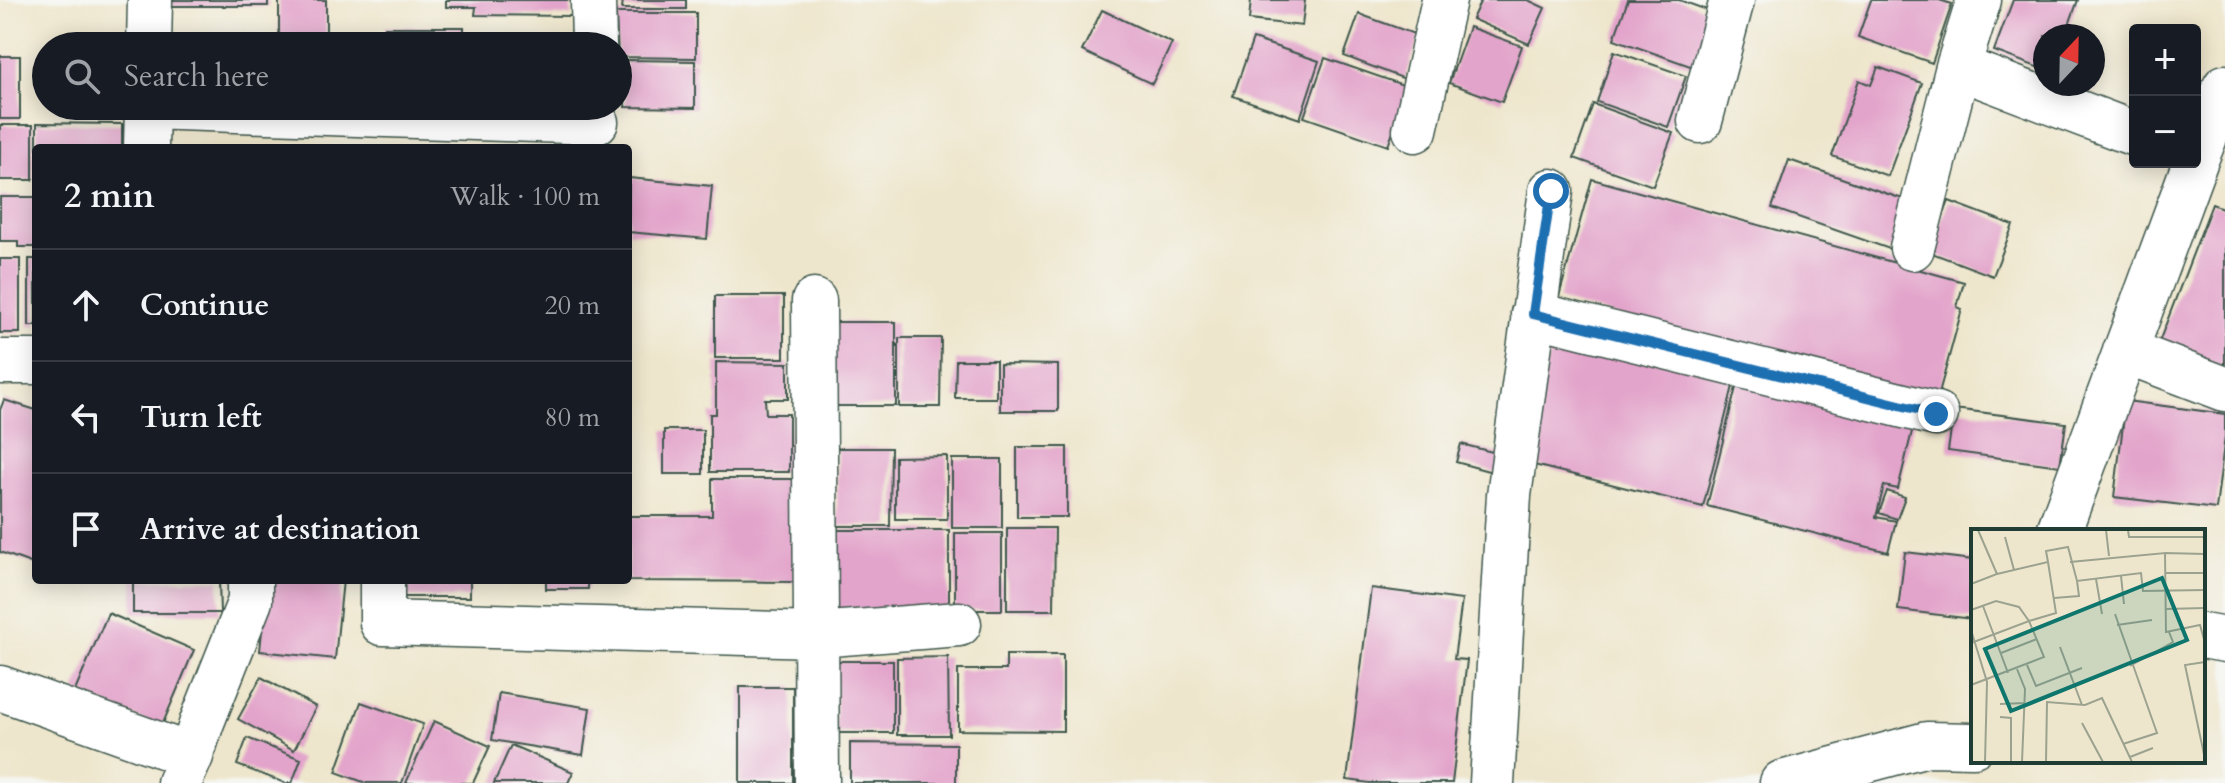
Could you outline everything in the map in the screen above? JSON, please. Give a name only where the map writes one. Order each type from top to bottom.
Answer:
[{"type":"street","points":[[149,32],[150,0]]},
{"type":"street","points":[[593,0],[594,32]]},
{"type":"street","points":[[1415,130],[1444,0]]},
{"type":"street","points":[[1700,121],[1732,0]]},
{"type":"street","points":[[1912,248],[1958,67],[1979,0]]},
{"type":"street","points":[[1958,67],[2129,132]]},
{"type":"street","points":[[2060,529],[2125,351],[2206,161],[2225,87]]},
{"type":"street","points":[[146,144],[147,120]]},
{"type":"street","points":[[478,120],[596,125]]},
{"type":"street","points":[[1492,783],[1509,495],[1551,191]]},
{"type":"street","points":[[814,301],[817,783]]},
{"type":"street","points":[[1533,314],[1936,414]]},
{"type":"street","points":[[2125,351],[2225,389]]},
{"type":"street","points":[[0,362],[32,362]]},
{"type":"street","points":[[0,688],[185,770],[250,601],[250,584]]},
{"type":"street","points":[[382,584],[382,623],[817,635],[959,624]]},
{"type":"street","points":[[2205,636],[2225,640]]},
{"type":"street","points":[[1782,783],[1927,744],[1971,745]]},
{"type":"building","points":[[172,0],[268,0],[268,6],[172,6]]},
{"type":"building","points":[[279,0],[326,0],[326,32],[279,32]]},
{"type":"building","points":[[446,0],[571,0],[571,16],[475,15],[476,7],[446,7]]},
{"type":"building","points":[[623,0],[686,0],[686,9],[622,9]]},
{"type":"building","points":[[1251,0],[1305,0],[1302,26],[1249,20]]},
{"type":"building","points":[[1481,0],[1528,0],[1545,8],[1529,44],[1472,19]]},
{"type":"building","points":[[1628,0],[1679,0],[1713,12],[1693,67],[1614,39]]},
{"type":"building","points":[[1871,0],[1939,0],[1952,4],[1932,63],[1858,37]]},
{"type":"building","points":[[2013,0],[2078,0],[2069,24],[2033,24],[2033,66],[1994,51]]},
{"type":"building","points":[[1102,10],[1172,43],[1152,84],[1082,51]]},
{"type":"building","points":[[616,13],[696,13],[696,58],[632,57],[632,32],[617,32]]},
{"type":"building","points":[[1359,14],[1420,36],[1405,79],[1344,56]]},
{"type":"building","points":[[385,27],[464,27],[464,32],[385,32]]},
{"type":"building","points":[[1469,27],[1522,46],[1502,102],[1449,83]]},
{"type":"building","points":[[1253,39],[1319,61],[1300,119],[1233,96]]},
{"type":"building","points":[[1614,51],[1686,76],[1668,127],[1597,102]]},
{"type":"building","points":[[0,56],[20,56],[20,119],[0,119]]},
{"type":"building","points":[[1325,58],[1409,87],[1388,146],[1304,117]]},
{"type":"building","points":[[632,60],[695,61],[695,108],[632,107]]},
{"type":"building","points":[[1878,67],[1922,83],[1888,176],[1832,156],[1859,80],[1871,85]]},
{"type":"building","points":[[1593,104],[1673,133],[1653,186],[1574,158]]},
{"type":"building","points":[[37,123],[122,124],[122,144],[37,144]]},
{"type":"building","points":[[0,125],[33,125],[32,180],[0,180]]},
{"type":"building","points":[[1789,160],[1917,204],[1901,253],[1772,208]]},
{"type":"building","points":[[632,178],[712,186],[707,239],[632,232]]},
{"type":"building","points":[[1592,179],[1964,282],[1957,307],[1962,309],[1936,404],[1558,300]]},
{"type":"building","points":[[0,197],[32,197],[32,247],[18,247],[18,241],[0,241]]},
{"type":"building","points":[[1949,201],[2013,225],[1993,276],[1929,252]]},
{"type":"building","points":[[2212,204],[2225,209],[2225,376],[2156,350]]},
{"type":"building","points":[[0,259],[20,259],[20,333],[0,333]]},
{"type":"building","points":[[29,259],[32,259],[32,326],[29,326]]},
{"type":"building","points":[[715,296],[784,296],[784,358],[715,358]]},
{"type":"building","points":[[833,322],[896,322],[896,406],[833,406]]},
{"type":"building","points":[[1554,333],[1735,378],[1703,507],[1522,462]]},
{"type":"building","points":[[899,338],[941,338],[940,407],[899,407]]},
{"type":"building","points":[[956,360],[996,360],[996,398],[955,398]]},
{"type":"building","points":[[716,362],[788,363],[788,399],[765,399],[766,414],[789,414],[789,472],[710,472],[710,414],[716,414]]},
{"type":"building","points":[[1000,364],[1058,365],[1058,411],[1000,411]]},
{"type":"building","points":[[1739,375],[1915,419],[1898,489],[1884,486],[1876,517],[1896,521],[1888,552],[1707,506]]},
{"type":"building","points":[[4,400],[32,409],[32,564],[0,552],[0,410]]},
{"type":"building","points":[[2126,401],[2225,414],[2216,509],[2114,497]]},
{"type":"building","points":[[1954,409],[2066,423],[2060,466],[1948,451]]},
{"type":"building","points":[[664,430],[703,430],[703,474],[664,474]]},
{"type":"building","points":[[1461,444],[1508,456],[1503,475],[1456,462]]},
{"type":"building","points":[[1017,447],[1067,447],[1067,517],[1017,517]]},
{"type":"building","points":[[837,448],[891,448],[890,526],[837,526]]},
{"type":"building","points":[[947,456],[947,519],[895,519],[895,457]]},
{"type":"building","points":[[952,459],[1002,459],[1002,528],[952,528]]},
{"type":"building","points":[[712,479],[795,479],[795,582],[632,581],[632,516],[712,516]]},
{"type":"building","points":[[1887,491],[1905,497],[1897,519],[1879,513]]},
{"type":"building","points":[[1007,528],[1055,528],[1054,610],[1007,610]]},
{"type":"building","points":[[836,530],[949,530],[949,614],[836,614]]},
{"type":"building","points":[[955,533],[1002,533],[1002,610],[955,610]]},
{"type":"building","points":[[1905,552],[1971,560],[1971,619],[1898,610]]},
{"type":"building","points":[[133,584],[219,584],[220,613],[133,613]]},
{"type":"building","points":[[267,584],[343,584],[335,659],[260,651]]},
{"type":"building","points":[[400,584],[470,584],[470,597],[400,597]]},
{"type":"building","points":[[546,584],[588,584],[588,589],[546,589]]},
{"type":"building","points":[[1371,588],[1462,600],[1454,659],[1467,660],[1452,783],[1347,780]]},
{"type":"building","points":[[108,613],[194,650],[161,728],[75,691]]},
{"type":"building","points":[[1006,655],[1063,655],[1063,731],[958,730],[958,670],[1006,670]]},
{"type":"building","points":[[948,657],[949,735],[897,735],[897,658]]},
{"type":"building","points":[[836,661],[893,661],[893,733],[836,733]]},
{"type":"building","points":[[261,677],[316,707],[294,750],[238,719]]},
{"type":"building","points":[[740,687],[793,687],[793,783],[740,783]]},
{"type":"building","points":[[499,693],[590,708],[583,755],[492,740]]},
{"type":"building","points":[[361,702],[423,724],[402,783],[366,783],[336,772]]},
{"type":"building","points":[[434,721],[490,746],[473,783],[406,783]]},
{"type":"building","points":[[247,738],[301,759],[292,783],[237,765]]},
{"type":"building","points":[[850,743],[956,744],[956,783],[850,783]]},
{"type":"building","points":[[511,745],[573,772],[568,783],[494,783]]},
{"type":"route","points":[[1551,191],[1533,314],[1936,414]]}]
